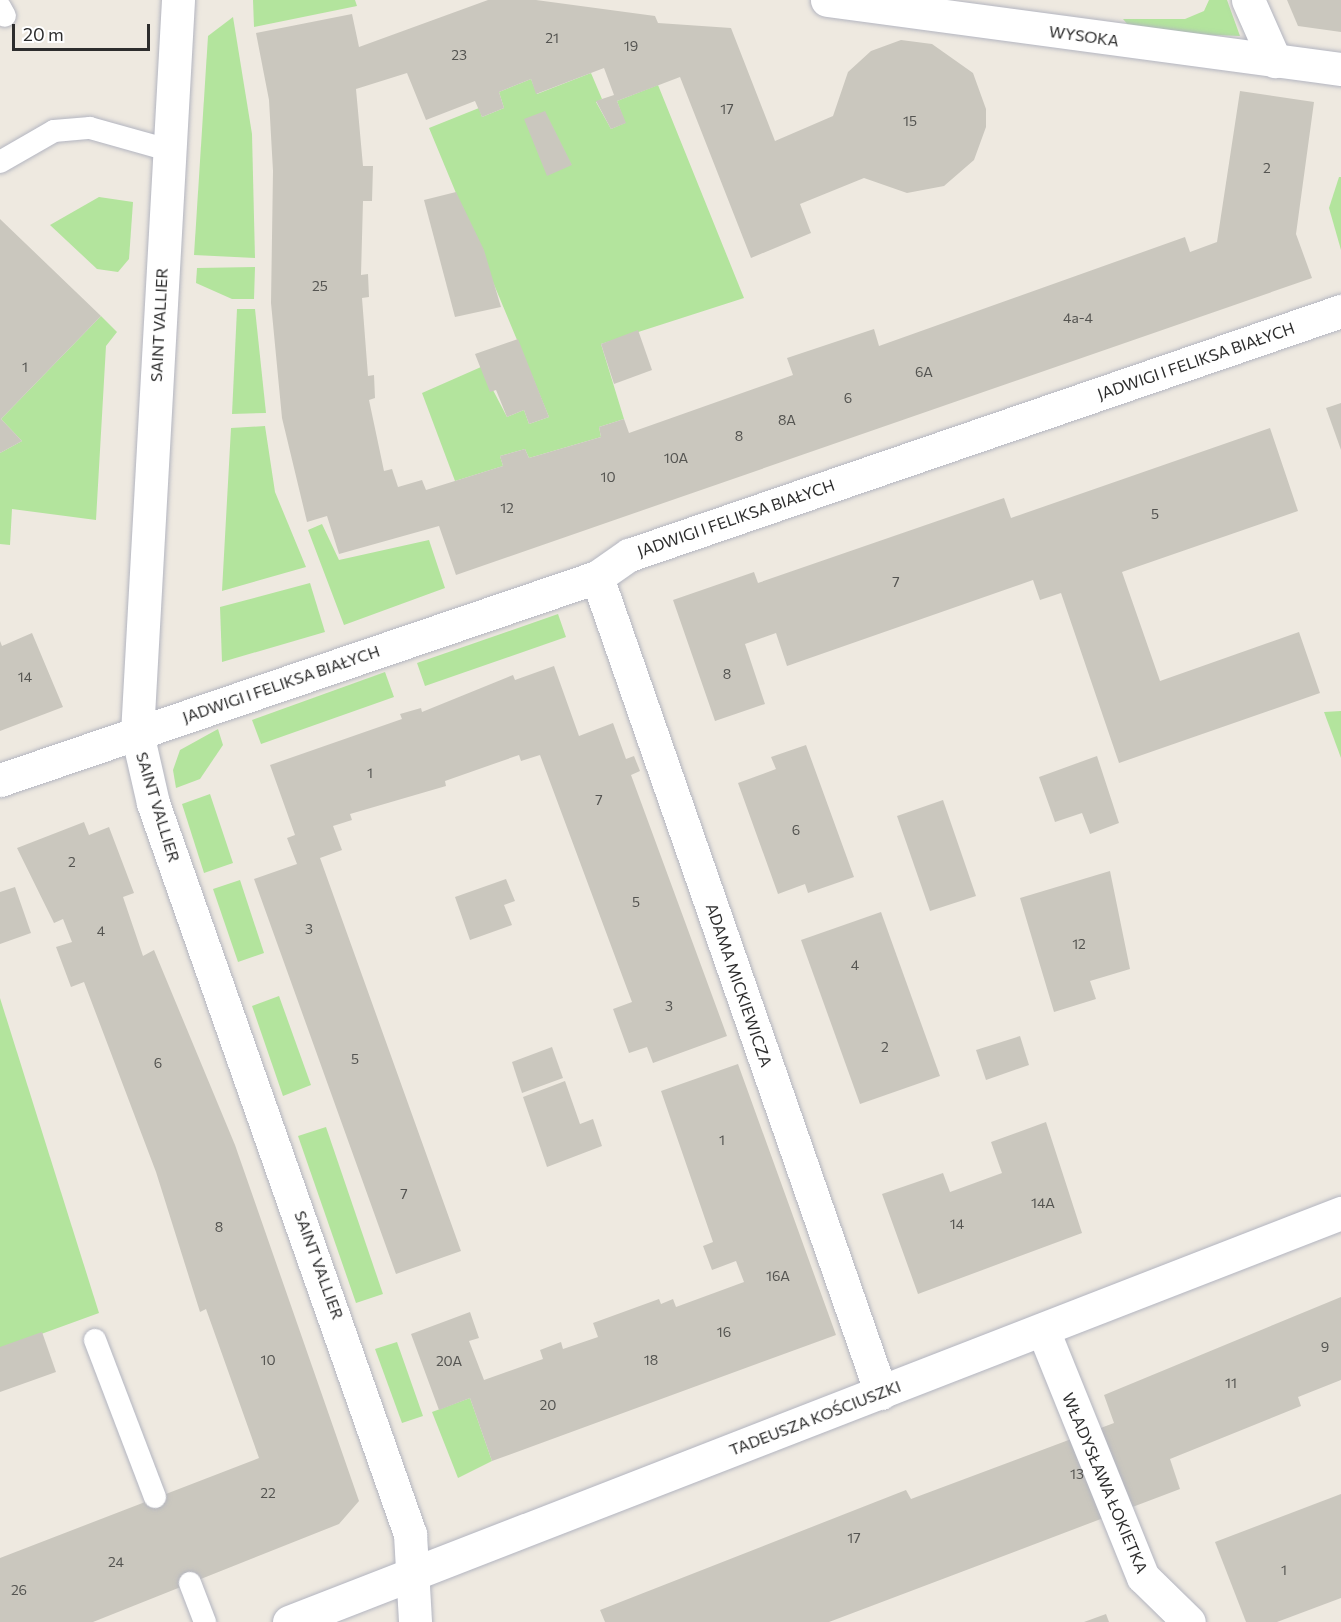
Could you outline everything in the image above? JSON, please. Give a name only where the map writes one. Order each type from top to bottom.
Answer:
[{"type":"street","name":"SAINT VALLIER","points":[[178,0],[137,733],[153,803],[382,1447],[410,1534],[410,1575],[415,1622]]},
{"type":"street","name":"WYSOKA","points":[[827,0],[1341,69]]},
{"type":"street","points":[[1248,0],[1275,61]]},
{"type":"street","name":"JADWIGI I FELIKSA BIAŁYCH","points":[[0,780],[597,577],[629,555],[1341,311]]},
{"type":"street","name":"ADAMA MICKIEWICZA","points":[[597,577],[881,1392]]},
{"type":"street","name":"TADEUSZA KOŚCIUSZKI","points":[[289,1622],[1341,1213]]},
{"type":"street","name":"WŁADYSŁAWA ŁOKIETKA","points":[[1043,1330],[1143,1577],[1189,1622]]},
{"type":"lane","points":[[0,162],[54,131],[90,128],[169,150]]},
{"type":"lane","points":[[94,1341],[155,1497]]},
{"type":"lane","points":[[190,1583],[205,1622]]},
{"type":"green space","points":[[253,0],[355,0],[357,6],[254,27]]},
{"type":"green space","points":[[1209,0],[1227,0],[1240,36],[1134,32],[1123,19],[1185,19],[1204,11]]},
{"type":"green space","points":[[233,17],[252,134],[255,258],[194,255],[208,36]]},
{"type":"green space","points":[[591,73],[602,99],[596,102],[611,129],[625,123],[617,101],[658,85],[744,298],[601,344],[624,419],[599,427],[601,437],[529,458],[525,449],[500,456],[503,466],[455,481],[422,393],[481,367],[507,417],[524,410],[529,424],[549,417],[429,128],[479,108],[482,117],[504,108],[499,92],[531,79],[537,94]]},
{"type":"green space","points":[[1339,177],[1341,177],[1341,250],[1329,208]]},
{"type":"green space","points":[[99,197],[133,202],[129,259],[118,272],[97,269],[50,225]]},
{"type":"green space","points":[[255,267],[254,299],[232,299],[196,283],[197,268]]},
{"type":"green space","points":[[237,309],[255,309],[266,413],[232,414]]},
{"type":"green space","points":[[101,316],[117,332],[106,346],[96,520],[12,509],[10,545],[0,544],[0,453],[22,441],[1,419]]},
{"type":"green space","points":[[265,426],[275,492],[306,567],[222,591],[231,428]]},
{"type":"green space","points":[[322,524],[339,560],[429,540],[445,588],[344,625],[308,530]]},
{"type":"green space","points":[[310,583],[325,632],[222,662],[220,607]]},
{"type":"green space","points":[[558,614],[566,637],[425,686],[417,663]]},
{"type":"green space","points":[[385,672],[394,697],[261,744],[252,720]]},
{"type":"green space","points":[[1341,711],[1341,758],[1324,712]]},
{"type":"green space","points":[[218,729],[223,745],[200,779],[176,788],[173,770],[180,750]]},
{"type":"green space","points":[[210,794],[233,863],[204,873],[182,804]]},
{"type":"green space","points":[[240,880],[264,953],[238,962],[213,889]]},
{"type":"green space","points":[[279,996],[311,1085],[283,1096],[252,1006]]},
{"type":"green space","points":[[0,998],[99,1313],[0,1349]]},
{"type":"green space","points":[[326,1127],[383,1294],[356,1303],[298,1136]]},
{"type":"green space","points":[[397,1342],[423,1416],[402,1423],[375,1349]]},
{"type":"green space","points":[[470,1398],[492,1461],[458,1478],[432,1412]]},
{"type":"building","points":[[488,0],[536,0],[655,16],[658,23],[731,28],[775,141],[833,116],[848,72],[871,51],[901,40],[932,44],[973,73],[986,109],[986,127],[974,160],[944,186],[907,193],[864,178],[800,204],[811,233],[751,258],[680,77],[617,101],[626,123],[611,129],[596,101],[614,95],[604,68],[536,94],[531,79],[499,92],[504,108],[482,117],[475,101],[426,120],[407,73],[356,89],[363,166],[373,166],[372,201],[363,201],[361,275],[368,274],[369,297],[362,298],[368,376],[374,375],[375,398],[369,400],[384,471],[392,469],[398,487],[422,480],[426,490],[503,466],[500,456],[525,449],[529,458],[601,437],[599,427],[624,419],[629,433],[793,375],[787,358],[874,329],[879,346],[1185,237],[1190,252],[1217,242],[1240,91],[1314,102],[1296,234],[1312,278],[456,575],[439,526],[339,554],[327,516],[307,522],[282,418],[271,303],[273,171],[269,100],[256,33],[352,14],[359,47]]},
{"type":"building","points":[[1287,0],[1341,0],[1341,32],[1298,26]]},
{"type":"building","points":[[545,111],[572,165],[547,176],[524,119]]},
{"type":"building","points":[[456,192],[484,250],[501,307],[455,317],[424,200]]},
{"type":"building","points":[[0,219],[101,316],[1,419],[22,441],[0,453]]},
{"type":"building","points":[[638,330],[652,370],[614,384],[601,344]]},
{"type":"building","points":[[518,339],[549,417],[529,424],[524,410],[507,417],[496,390],[490,392],[475,354]]},
{"type":"building","points":[[1341,403],[1341,450],[1326,408]]},
{"type":"building","points":[[1270,428],[1298,511],[1122,572],[1160,681],[1299,632],[1320,693],[1119,763],[1061,593],[1040,600],[1033,580],[787,666],[776,633],[745,644],[765,704],[715,721],[673,600],[754,572],[758,583],[1004,498],[1011,518]]},
{"type":"building","points":[[32,633],[63,707],[0,731],[0,641],[2,646]]},
{"type":"building","points":[[554,666],[579,736],[613,723],[626,759],[634,756],[640,771],[631,775],[727,1036],[653,1063],[647,1047],[629,1053],[613,1009],[632,1002],[540,755],[521,761],[519,755],[445,781],[446,786],[350,814],[352,820],[333,826],[342,850],[320,858],[461,1251],[396,1274],[254,879],[297,864],[287,838],[295,835],[270,765],[402,719],[400,714],[421,708],[422,712],[513,675],[515,680]]},
{"type":"building","points":[[806,745],[854,877],[808,893],[805,884],[778,894],[738,783],[776,769],[771,757]]},
{"type":"building","points":[[1097,756],[1119,823],[1090,834],[1082,813],[1055,822],[1039,777]]},
{"type":"building","points":[[943,800],[976,896],[930,911],[897,816]]},
{"type":"building","points":[[84,822],[89,835],[109,827],[134,893],[123,897],[143,956],[154,950],[235,1145],[359,1501],[339,1524],[93,1622],[0,1622],[0,1558],[259,1458],[206,1309],[200,1312],[156,1172],[84,982],[71,987],[56,947],[72,942],[63,919],[54,923],[17,848]]},
{"type":"building","points":[[1110,871],[1130,969],[1090,981],[1096,999],[1054,1012],[1020,898]]},
{"type":"building","points":[[506,879],[515,901],[504,905],[512,925],[470,940],[455,897]]},
{"type":"building","points":[[15,887],[31,933],[0,944],[0,892]]},
{"type":"building","points":[[881,912],[940,1076],[860,1104],[801,940]]},
{"type":"building","points":[[1020,1036],[1029,1065],[986,1080],[976,1050]]},
{"type":"building","points":[[552,1047],[563,1078],[522,1093],[512,1062]]},
{"type":"building","points":[[738,1064],[836,1335],[492,1461],[470,1398],[439,1410],[411,1334],[470,1312],[479,1338],[469,1341],[484,1380],[543,1359],[540,1350],[561,1342],[563,1349],[598,1337],[593,1323],[659,1299],[661,1304],[673,1299],[676,1307],[744,1282],[736,1261],[712,1270],[703,1246],[713,1242],[661,1091]]},
{"type":"building","points":[[565,1081],[580,1124],[593,1119],[602,1146],[547,1167],[523,1097]]},
{"type":"building","points":[[1046,1122],[1082,1233],[918,1294],[882,1194],[943,1173],[950,1192],[1002,1173],[991,1142]]},
{"type":"building","points":[[1341,1297],[1341,1380],[1298,1397],[1301,1406],[1170,1459],[1180,1489],[829,1622],[605,1622],[600,1610],[906,1490],[911,1499],[1114,1423],[1104,1395]]},
{"type":"building","points":[[42,1332],[56,1372],[0,1392],[0,1347]]},
{"type":"building","points":[[1341,1494],[1341,1598],[1277,1622],[1246,1622],[1215,1542]]},
{"type":"building","points":[[1106,1614],[1109,1622],[1084,1622]]}]
